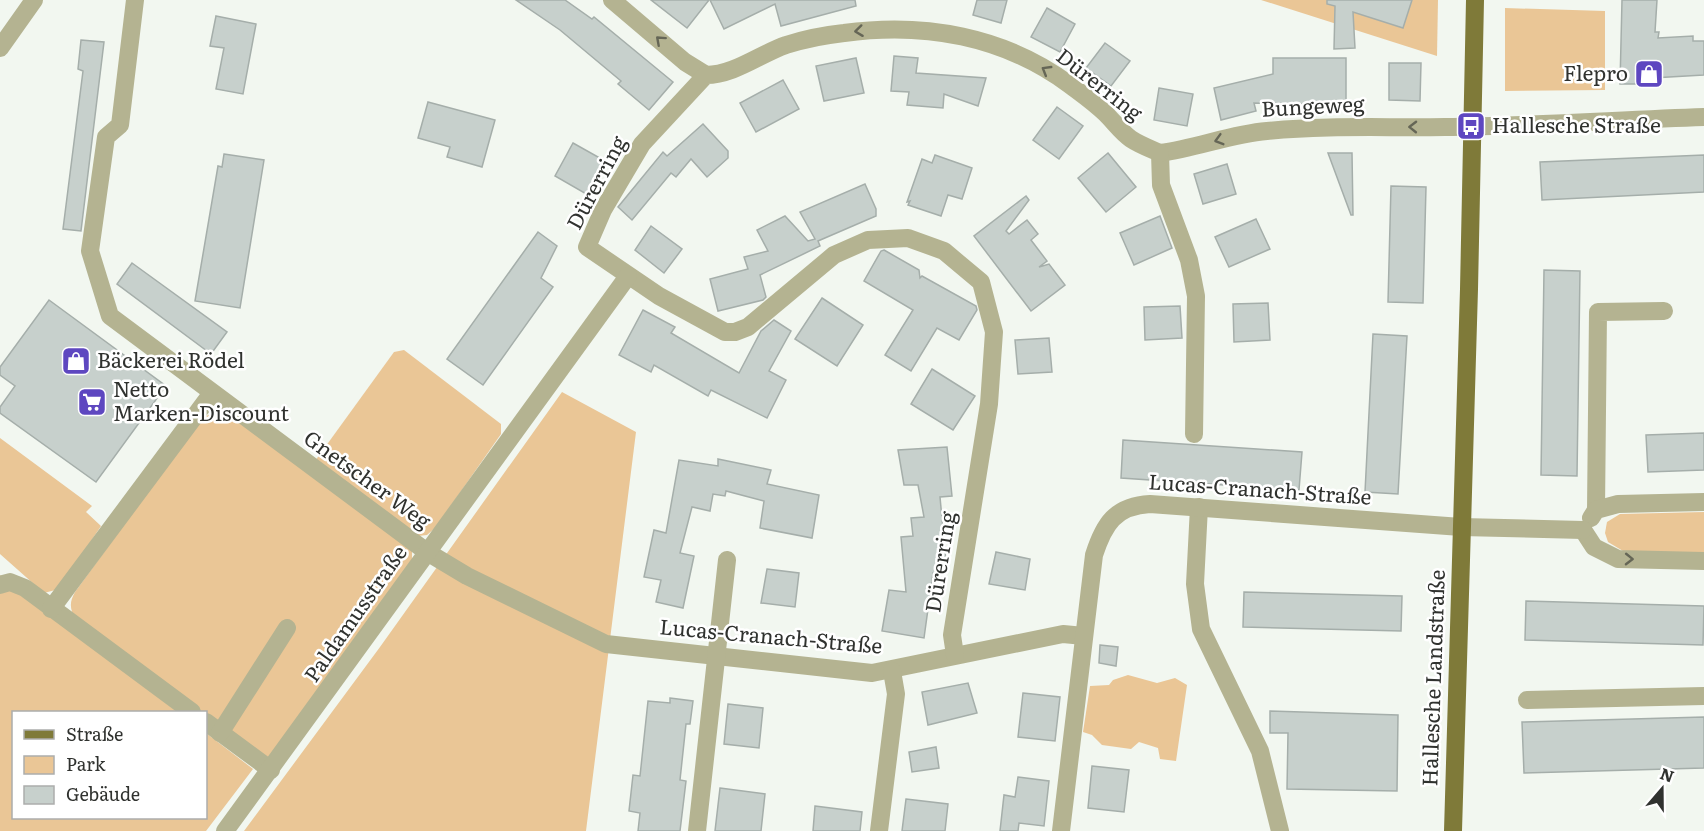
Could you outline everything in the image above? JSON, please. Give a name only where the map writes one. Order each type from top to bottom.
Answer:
[{"type":"main road","points":[[1461,526],[1475,0]]},
{"type":"main road","name":"Hallesche Landstraße","points":[[1453,831],[1461,526]]},
{"type":"street","points":[[0,48],[34,0]]},
{"type":"street","name":"Gnetscher Weg","points":[[135,0],[120,125],[106,137],[90,251],[110,316],[427,552]]},
{"type":"street","points":[[612,0],[685,62],[706,75]]},
{"type":"street","name":"Dürerring","points":[[955,655],[952,635],[989,404],[992,368],[994,332],[981,282],[944,251],[908,238],[868,240],[834,255],[748,327],[735,332],[725,332],[628,276],[587,247],[603,210],[642,144],[706,75],[721,75],[788,45],[828,35],[898,28],[962,35],[1033,62],[1069,84],[1104,112],[1131,139],[1160,153]]},
{"type":"street","name":"Bungeweg","points":[[1160,153],[1190,149],[1234,136],[1285,129],[1344,125],[1471,126],[1704,117]]},
{"type":"street","points":[[1160,153],[1161,185],[1189,260],[1196,296],[1194,434]]},
{"type":"street","name":"Paldamusstraße","points":[[225,831],[628,276]]},
{"type":"street","points":[[1664,311],[1598,312],[1596,510],[1583,530],[1594,547],[1618,559],[1704,561]]},
{"type":"street","points":[[51,609],[212,393]]},
{"type":"street","points":[[1596,510],[1618,504],[1704,502]]},
{"type":"street","name":"Lucas-Cranach-Straße","points":[[427,552],[467,576],[606,644],[872,673],[892,671],[955,655],[1063,634],[1084,636],[1094,555],[1099,539],[1121,510],[1135,505],[1199,507],[1461,526],[1583,530]]},
{"type":"street","points":[[1199,507],[1195,584],[1201,629],[1260,751],[1280,831]]},
{"type":"street","points":[[697,831],[727,560]]},
{"type":"street","points":[[5,584],[25,588],[191,711]]},
{"type":"street","points":[[271,770],[213,728],[287,628]]},
{"type":"street","points":[[1061,831],[1084,636]]},
{"type":"street","points":[[879,831],[896,693],[892,671]]},
{"type":"street","points":[[1527,700],[1704,696]]},
{"type":"green space","points":[[1261,0],[1438,0],[1437,56]]},
{"type":"green space","points":[[1505,8],[1605,11],[1605,90],[1505,91]]},
{"type":"green space","points":[[404,350],[501,424],[501,434],[436,527],[427,535],[418,536],[315,461],[394,352]]},
{"type":"green space","points":[[562,392],[636,432],[586,831],[244,831],[380,647]]},
{"type":"green space","points":[[222,412],[233,415],[412,550],[412,560],[269,758],[207,716],[207,711],[201,711],[75,619],[71,609],[75,592],[198,423],[208,415]]},
{"type":"green space","points":[[0,438],[92,506],[86,512],[101,526],[59,589],[44,593],[0,554]]},
{"type":"green space","points":[[1704,512],[1704,553],[1623,551],[1608,542],[1605,533],[1607,522],[1620,514]]},
{"type":"green space","points":[[0,575],[21,595],[177,711],[12,711],[12,819],[207,819],[207,734],[253,769],[206,831],[0,831]]},
{"type":"green space","points":[[1128,675],[1157,683],[1175,678],[1187,685],[1176,761],[1160,759],[1158,748],[1139,742],[1131,749],[1102,745],[1092,735],[1083,732],[1090,686],[1109,685],[1113,680]]},
{"type":"building","points":[[516,0],[565,0],[592,19],[594,17],[673,82],[649,110],[618,84],[621,81],[560,30]]},
{"type":"building","points":[[651,0],[709,0],[687,28]]},
{"type":"building","points":[[710,0],[855,0],[856,6],[781,26],[775,4],[724,29]]},
{"type":"building","points":[[977,0],[1007,0],[1001,23],[973,15]]},
{"type":"building","points":[[1327,0],[1412,0],[1403,28],[1353,12],[1355,48],[1334,49],[1335,6],[1327,4]]},
{"type":"building","points":[[1622,0],[1657,0],[1655,32],[1659,32],[1658,38],[1693,36],[1693,41],[1704,41],[1704,75],[1652,78],[1652,84],[1620,84]]},
{"type":"building","points":[[1047,8],[1075,24],[1060,52],[1031,37]]},
{"type":"building","points":[[216,16],[256,24],[243,94],[216,89],[224,48],[210,46]]},
{"type":"building","points":[[81,40],[104,42],[81,231],[63,229],[83,71],[78,69]]},
{"type":"building","points":[[1105,43],[1130,61],[1111,86],[1086,68]]},
{"type":"building","points":[[894,56],[918,58],[916,73],[986,78],[978,106],[944,94],[943,108],[907,105],[909,92],[891,91]]},
{"type":"building","points":[[856,58],[864,93],[824,101],[816,66]]},
{"type":"building","points":[[1273,58],[1346,58],[1346,105],[1254,103],[1256,111],[1221,120],[1214,88],[1273,74]]},
{"type":"building","points":[[1389,63],[1421,63],[1420,101],[1389,100]]},
{"type":"building","points":[[783,80],[799,109],[756,132],[740,103]]},
{"type":"building","points":[[1159,88],[1193,94],[1187,126],[1154,120]]},
{"type":"building","points":[[428,102],[495,120],[482,167],[447,157],[450,147],[418,138]]},
{"type":"building","points":[[1057,107],[1083,126],[1059,159],[1033,140]]},
{"type":"building","points":[[703,124],[728,151],[728,158],[707,177],[691,159],[676,177],[671,173],[632,220],[618,207],[663,152],[667,156]]},
{"type":"building","points":[[573,143],[607,162],[588,195],[555,176]]},
{"type":"building","points":[[1108,153],[1136,187],[1106,212],[1078,178]]},
{"type":"building","points":[[1328,153],[1352,153],[1353,215],[1351,215]]},
{"type":"building","points":[[224,154],[264,160],[240,308],[195,301],[218,166],[222,167]]},
{"type":"building","points":[[935,155],[972,168],[962,199],[948,195],[941,216],[908,205],[910,201],[907,202],[922,159],[932,163]]},
{"type":"building","points":[[1704,155],[1704,192],[1542,200],[1540,162]]},
{"type":"building","points":[[1227,164],[1236,194],[1203,204],[1194,174]]},
{"type":"building","points":[[865,184],[876,209],[876,216],[818,241],[820,246],[760,275],[766,297],[763,300],[718,311],[710,279],[748,269],[744,257],[768,251],[757,230],[785,216],[808,241],[815,239],[800,212]]},
{"type":"building","points":[[1391,186],[1426,187],[1423,303],[1388,302]]},
{"type":"building","points":[[1026,196],[1029,200],[1006,231],[1009,234],[1027,220],[1038,234],[1031,240],[1047,261],[1039,267],[1049,264],[1065,285],[1031,311],[974,236]]},
{"type":"building","points":[[1160,216],[1172,248],[1134,265],[1120,233]]},
{"type":"building","points":[[1256,219],[1270,249],[1229,267],[1215,237]]},
{"type":"building","points":[[651,226],[682,249],[664,273],[635,250]]},
{"type":"building","points":[[538,232],[557,246],[541,278],[553,287],[483,385],[447,359]]},
{"type":"building","points":[[884,250],[919,270],[920,278],[922,276],[976,306],[977,310],[959,340],[937,328],[911,371],[885,355],[913,310],[864,281],[881,251]]},
{"type":"building","points":[[132,263],[227,332],[211,354],[117,284]]},
{"type":"building","points":[[1544,270],[1580,271],[1577,476],[1541,475]]},
{"type":"building","points":[[822,298],[863,325],[837,366],[795,339]]},
{"type":"building","points":[[49,300],[166,386],[96,482],[0,413],[0,407],[15,386],[0,375],[0,367]]},
{"type":"building","points":[[1268,303],[1270,340],[1234,342],[1233,304]]},
{"type":"building","points":[[1180,306],[1182,338],[1145,340],[1144,307]]},
{"type":"building","points":[[643,310],[675,327],[671,333],[739,373],[761,331],[774,320],[791,331],[769,371],[786,380],[767,418],[711,390],[708,396],[654,365],[651,372],[619,355]]},
{"type":"building","points":[[1373,334],[1407,336],[1398,494],[1365,492]]},
{"type":"building","points":[[1049,338],[1052,372],[1018,374],[1015,340]]},
{"type":"building","points":[[932,369],[975,396],[953,430],[911,404]]},
{"type":"building","points":[[1704,433],[1704,470],[1648,472],[1646,435]]},
{"type":"building","points":[[1123,440],[1302,452],[1299,490],[1121,478]]},
{"type":"building","points":[[947,447],[952,496],[940,497],[947,572],[933,573],[924,638],[882,631],[889,590],[906,592],[901,537],[913,536],[911,518],[924,517],[918,485],[904,485],[898,450]]},
{"type":"building","points":[[718,459],[771,470],[767,484],[819,495],[812,538],[760,528],[764,501],[726,491],[725,496],[713,494],[710,511],[692,507],[680,553],[694,556],[683,608],[656,602],[661,580],[644,577],[654,530],[666,533],[679,460],[718,466]]},
{"type":"building","points":[[996,552],[1030,559],[1025,590],[989,584]]},
{"type":"building","points":[[767,569],[799,573],[795,607],[761,603]]},
{"type":"building","points":[[1244,592],[1402,596],[1401,631],[1243,627]]},
{"type":"building","points":[[1526,601],[1704,606],[1703,645],[1525,640]]},
{"type":"building","points":[[1100,645],[1118,647],[1116,666],[1099,663]]},
{"type":"building","points":[[968,683],[977,713],[928,725],[922,692]]},
{"type":"building","points":[[1023,693],[1060,697],[1055,741],[1018,737]]},
{"type":"building","points":[[670,698],[693,701],[690,724],[686,724],[680,780],[686,781],[680,831],[638,831],[640,813],[629,811],[633,775],[640,776],[648,701],[670,703]]},
{"type":"building","points":[[728,704],[763,708],[759,748],[724,744]]},
{"type":"building","points":[[1270,711],[1398,715],[1397,791],[1287,789],[1288,733],[1270,733]]},
{"type":"building","points":[[1704,717],[1704,768],[1524,773],[1522,722]]},
{"type":"building","points":[[936,747],[939,768],[912,772],[909,752]]},
{"type":"building","points":[[1092,766],[1129,770],[1124,812],[1088,808]]},
{"type":"building","points":[[1018,777],[1049,781],[1044,826],[1019,823],[1018,831],[1000,831],[1004,795],[1015,797]]},
{"type":"building","points":[[720,788],[765,794],[761,831],[715,831]]},
{"type":"building","points":[[906,799],[948,804],[945,831],[902,831]]},
{"type":"building","points":[[815,806],[862,812],[860,831],[813,831]]},
{"type":"place","name":"Flepro","points":[[1649,74]]},
{"type":"place","name":"Hallesche Straße","points":[[1471,126]]},
{"type":"place","name":"Bäckerei Rödel","points":[[76,361]]},
{"type":"place","name":"Netto Marken-Discount","points":[[92,402]]}]
